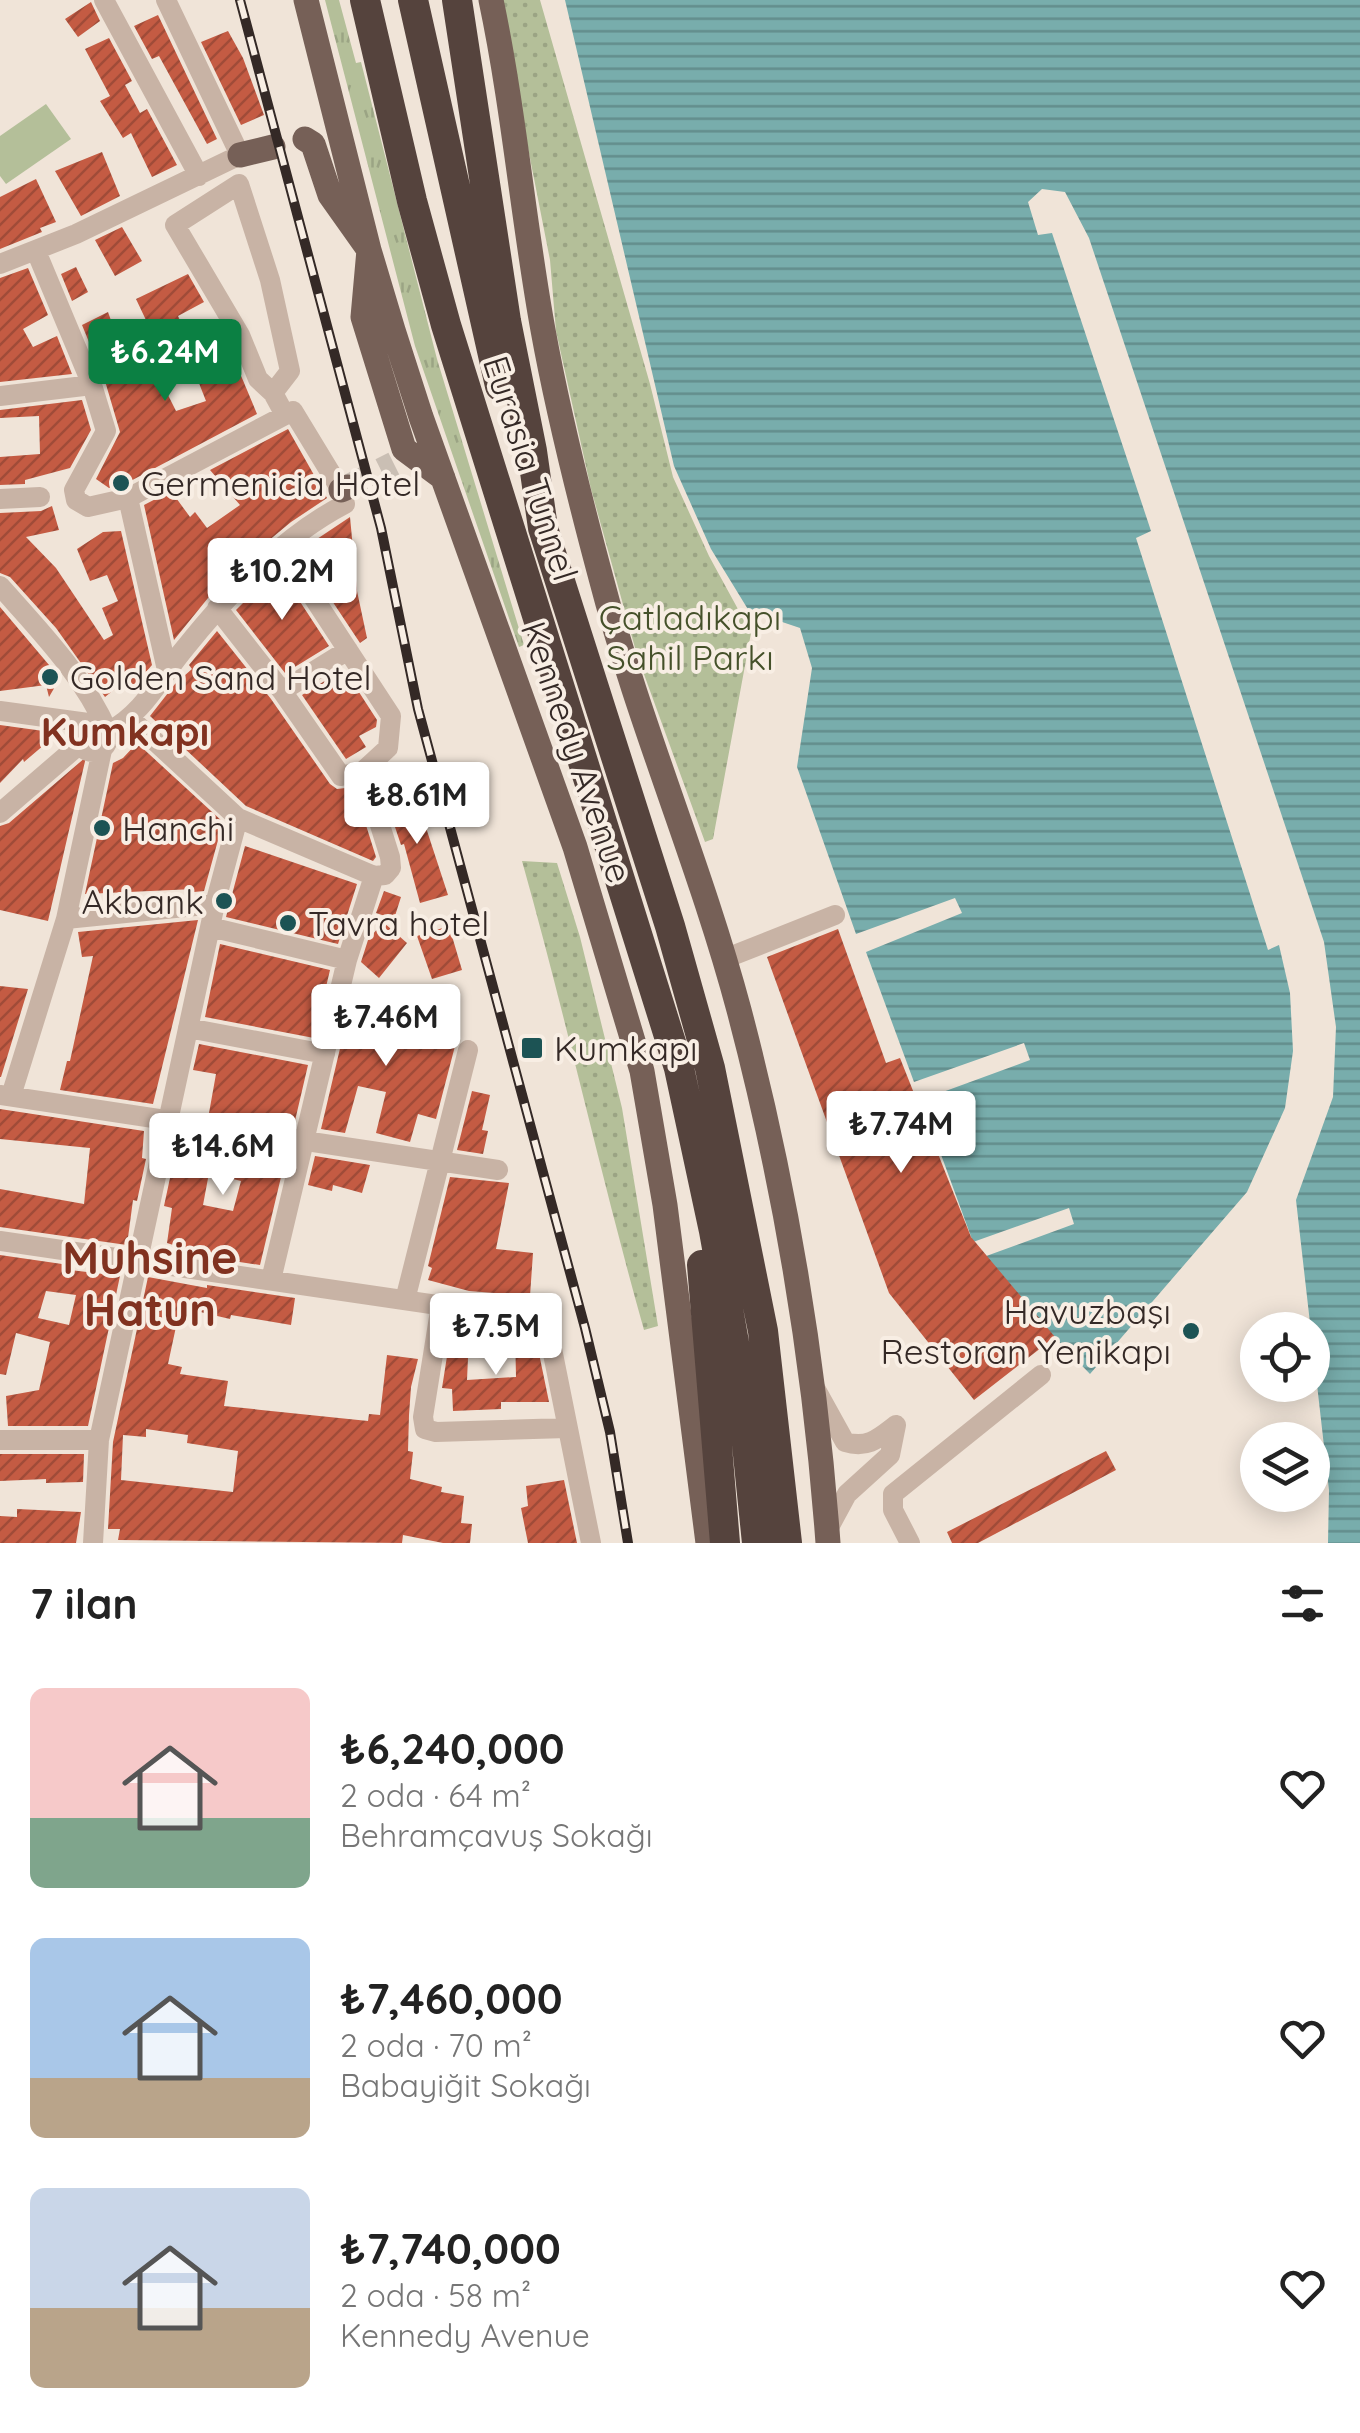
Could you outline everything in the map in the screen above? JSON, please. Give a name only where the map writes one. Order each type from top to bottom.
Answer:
[{"type":"highway","name":"Eurasia Tunnel","points":[[364,0],[446,324],[679,1068]]},
{"type":"highway","name":"Eurasia Tunnel","points":[[412,0],[494,369],[543,528]]},
{"type":"highway","points":[[457,0],[474,91],[506,321],[543,528],[684,972],[710,1068],[764,1330],[787,1543]]},
{"type":"highway","points":[[679,1068],[704,1274],[725,1543]]},
{"type":"highway","points":[[679,1068],[740,1376],[757,1543]]},
{"type":"main road","name":"Kennedy Avenue","points":[[306,0],[369,250],[443,478],[575,847],[642,1072],[665,1205],[708,1543]]},
{"type":"main road","name":"Kennedy Avenue","points":[[490,0],[512,117],[544,334],[572,465],[630,681],[724,959],[759,1095],[794,1264],[813,1384],[828,1537]]},
{"type":"main road","points":[[305,139],[314,144],[330,196],[369,250],[363,317],[399,456],[443,478]]},
{"type":"main road","points":[[240,156],[272,147]]},
{"type":"street","points":[[104,0],[199,176]]},
{"type":"street","points":[[0,264],[240,156],[166,0]]},
{"type":"street","points":[[88,723],[78,734],[87,751],[132,720],[218,608],[280,548],[345,504],[344,489],[289,413],[258,379],[240,334],[175,225],[239,184],[270,280],[290,371],[273,393]]},
{"type":"street","points":[[36,250],[92,386],[106,431],[74,490],[76,500],[88,507],[128,498],[289,413]]},
{"type":"street","points":[[0,396],[92,386]]},
{"type":"street","points":[[0,499],[40,497]]},
{"type":"street","points":[[128,498],[167,670]]},
{"type":"street","points":[[218,608],[341,776],[363,771],[388,748],[391,716],[280,548]]},
{"type":"street","points":[[0,586],[57,650],[98,710],[105,741],[66,919],[6,1096],[498,1170]]},
{"type":"street","points":[[282,691],[348,650]]},
{"type":"street","points":[[0,711],[98,722],[105,741]]},
{"type":"street","points":[[132,720],[238,818],[374,876],[385,875],[391,868],[390,858],[363,771]]},
{"type":"street","points":[[0,812],[80,744]]},
{"type":"street","points":[[94,1543],[99,1440],[215,904],[238,818]]},
{"type":"street","points":[[271,1280],[347,960],[374,876]]},
{"type":"street","points":[[66,919],[215,904]]},
{"type":"street","points":[[724,959],[835,915]]},
{"type":"street","points":[[210,927],[347,960]]},
{"type":"street","points":[[188,1028],[325,1054]]},
{"type":"street","points":[[405,1300],[468,1050]]},
{"type":"street","points":[[0,1241],[547,1324],[591,1543]]},
{"type":"street","points":[[440,1305],[423,1416],[425,1428],[436,1432],[567,1428]]},
{"type":"street","points":[[910,1543],[893,1510],[893,1494],[1041,1375]]},
{"type":"street","points":[[813,1384],[845,1442],[869,1444],[896,1425],[890,1455],[847,1494],[828,1537]]},
{"type":"street","points":[[0,1440],[99,1440]]},
{"type":"green space","points":[[325,0],[339,0],[356,63],[361,62],[437,359],[524,645],[519,647],[415,346]]},
{"type":"green space","name":"Çatladıkapı Sahil Parkı","points":[[499,0],[540,0],[673,477],[709,556],[751,633],[713,839],[705,842],[637,655],[591,489],[556,331],[550,260]]},
{"type":"green space","points":[[46,104],[71,139],[6,184],[0,176],[0,136]]},
{"type":"green space","points":[[522,861],[557,863],[580,937],[622,1108],[658,1326],[644,1330],[553,978]]},
{"type":"water","points":[[565,0],[1360,0],[1360,1543],[1328,1543],[1330,1422],[1321,1422],[1319,1402],[1330,1402],[1330,1312],[1309,1312],[1296,1200],[1333,1097],[1336,1027],[1324,942],[1089,238],[1065,192],[1042,189],[1028,202],[1038,235],[1052,233],[1151,531],[1136,538],[1268,950],[1279,945],[1290,993],[1293,1051],[1285,1108],[1247,1192],[1090,1374],[978,1259],[1074,1224],[1069,1208],[973,1242],[921,1100],[1030,1060],[1024,1043],[914,1082],[866,952],[962,913],[955,898],[856,934],[797,767],[812,668],[800,628],[749,611],[711,549],[674,466]]},
{"type":"building","points":[[91,2],[100,21],[78,37],[65,19]]},
{"type":"building","points":[[158,15],[217,139],[207,144],[159,56],[152,59],[134,26]]},
{"type":"building","points":[[228,31],[243,58],[264,115],[241,125],[201,42]]},
{"type":"building","points":[[109,38],[132,81],[125,85],[140,113],[147,109],[177,165],[152,177],[131,133],[123,138],[100,101],[110,96],[85,49]]},
{"type":"building","points":[[102,152],[120,196],[81,216],[55,171]]},
{"type":"building","points":[[36,179],[56,222],[0,249],[0,197]]},
{"type":"building","points":[[122,227],[142,261],[115,276],[95,240]]},
{"type":"building","points":[[76,267],[88,292],[72,301],[61,274]]},
{"type":"building","points":[[28,268],[48,315],[23,329],[33,347],[57,336],[72,374],[0,382],[0,278]]},
{"type":"building","points":[[188,274],[204,302],[178,316],[190,342],[162,354],[136,299]]},
{"type":"building","points":[[108,312],[132,379],[183,355],[189,367],[161,381],[176,411],[206,401],[186,350],[224,335],[257,414],[123,485],[109,488],[96,479],[120,432],[82,325]]},
{"type":"building","points":[[82,400],[91,430],[70,468],[25,480],[25,484],[0,485],[0,457],[40,454],[39,416],[0,418],[0,410]]},
{"type":"building","points":[[288,429],[327,498],[249,557],[174,640],[144,505],[171,491],[190,517],[195,512],[207,528],[240,505],[210,470]]},
{"type":"building","points":[[52,506],[59,530],[26,537],[56,568],[104,640],[113,635],[102,608],[118,601],[107,575],[90,581],[77,549],[103,532],[121,531],[152,665],[133,687],[126,680],[105,697],[56,628],[10,577],[0,573],[0,513],[41,511]]},
{"type":"building","points":[[350,517],[357,591],[367,638],[360,643],[299,551]]},
{"type":"building","points":[[278,568],[329,646],[285,673],[236,610]]},
{"type":"building","points":[[0,607],[60,678],[49,697],[46,685],[0,691]]},
{"type":"building","points":[[217,631],[271,699],[330,784],[337,789],[354,787],[376,857],[373,861],[246,806],[150,716],[192,669],[189,665]]},
{"type":"building","points":[[344,669],[377,720],[376,727],[359,736],[366,747],[346,759],[302,695]]},
{"type":"building","points":[[0,725],[58,733],[24,762],[23,759],[0,783]]},
{"type":"building","points":[[137,743],[223,822],[204,891],[85,894],[113,763]]},
{"type":"building","points":[[86,757],[48,921],[0,910],[0,826],[9,823]]},
{"type":"building","points":[[414,791],[448,895],[420,903],[404,844],[401,845],[386,800]]},
{"type":"building","points":[[245,846],[357,884],[338,944],[226,917]]},
{"type":"building","points":[[384,891],[401,897],[394,919],[376,913]]},
{"type":"building","points":[[198,920],[153,1104],[60,1090],[93,956],[82,957],[78,932]]},
{"type":"building","points":[[383,922],[407,943],[379,978],[361,962],[368,940]]},
{"type":"building","points":[[449,926],[462,970],[432,979],[417,936]]},
{"type":"building","points":[[838,929],[886,1063],[900,1058],[971,1237],[1055,1337],[974,1400],[889,1293],[767,957]]},
{"type":"building","points":[[220,944],[330,970],[314,1038],[205,1017]]},
{"type":"building","points":[[355,985],[382,990],[378,1014],[418,1021],[415,1039],[455,1046],[436,1119],[418,1114],[410,1142],[376,1133],[386,1092],[358,1086],[345,1133],[321,1129]]},
{"type":"building","points":[[0,986],[28,989],[1,1077],[0,1077]]},
{"type":"building","points":[[199,1044],[308,1065],[294,1125],[209,1113],[216,1074],[193,1070]]},
{"type":"building","points":[[472,1091],[490,1095],[482,1130],[488,1131],[483,1154],[457,1150]]},
{"type":"building","points":[[0,1109],[144,1131],[142,1158],[146,1159],[137,1201],[133,1200],[127,1245],[0,1227],[0,1189],[84,1204],[90,1148],[0,1139]]},
{"type":"building","points":[[179,1136],[287,1152],[260,1265],[213,1258],[167,1243],[172,1208],[164,1206]],"holes":[[[209,1173],[241,1181],[233,1211],[203,1205]]]},
{"type":"building","points":[[315,1156],[370,1165],[362,1193],[333,1185],[332,1191],[308,1185]]},
{"type":"building","points":[[450,1177],[509,1183],[496,1249],[533,1253],[530,1296],[469,1291],[428,1280]]},
{"type":"building","points":[[0,1255],[62,1264],[62,1269],[120,1276],[88,1426],[8,1426],[6,1396],[39,1390],[50,1342],[16,1333],[6,1375],[0,1374]],"holes":[[[46,1291],[76,1295],[69,1325],[38,1318]]]},
{"type":"building","points":[[148,1277],[295,1298],[291,1325],[196,1311],[194,1320],[181,1317],[168,1364],[182,1367],[180,1374],[228,1381],[224,1406],[368,1421],[369,1414],[380,1415],[387,1355],[418,1359],[409,1415],[408,1451],[413,1452],[410,1479],[442,1487],[441,1492],[464,1496],[461,1523],[472,1524],[470,1543],[443,1543],[403,1535],[402,1543],[118,1540],[120,1529],[108,1529],[113,1442]],"holes":[[[146,1429],[188,1435],[187,1443],[238,1451],[233,1492],[121,1480],[123,1435],[146,1437]]]},
{"type":"building","points":[[515,1330],[535,1334],[549,1402],[501,1402],[501,1409],[453,1411],[452,1389],[442,1388],[451,1331],[462,1333],[458,1357],[468,1358],[467,1380],[516,1377]]},
{"type":"building","points":[[1106,1451],[1116,1470],[978,1543],[952,1543],[947,1532]]},
{"type":"building","points":[[0,1454],[84,1454],[83,1482],[0,1481]]},
{"type":"building","points":[[564,1480],[577,1543],[528,1543],[521,1508],[528,1506],[526,1486]]},
{"type":"building","points":[[17,1509],[81,1512],[76,1543],[0,1543],[0,1516],[17,1517]]},
{"type":"tunnel","points":[[348,487],[394,464]]},
{"type":"railway","points":[[240,0],[381,528],[418,709],[585,1328],[610,1432],[628,1543]]},
{"type":"place","name":"Germenicia Hotel","points":[[121,483]]},
{"type":"place","name":"Golden Sand Hotel","points":[[50,677]]},
{"type":"place","name":"Hanchi","points":[[102,828]]},
{"type":"place","name":"Akbank","points":[[224,901]]},
{"type":"place","name":"Tavra hotel","points":[[288,923]]},
{"type":"place","name":"Kumkapı","points":[[532,1048]]},
{"type":"place","name":"Havuzbaşı Restoran Yenikapı","points":[[1191,1331]]},
{"type":"district","name":"Kumkapı","points":[[125,731]]},
{"type":"district","name":"Muhsine Hatun","points":[[150,1283]]}]
